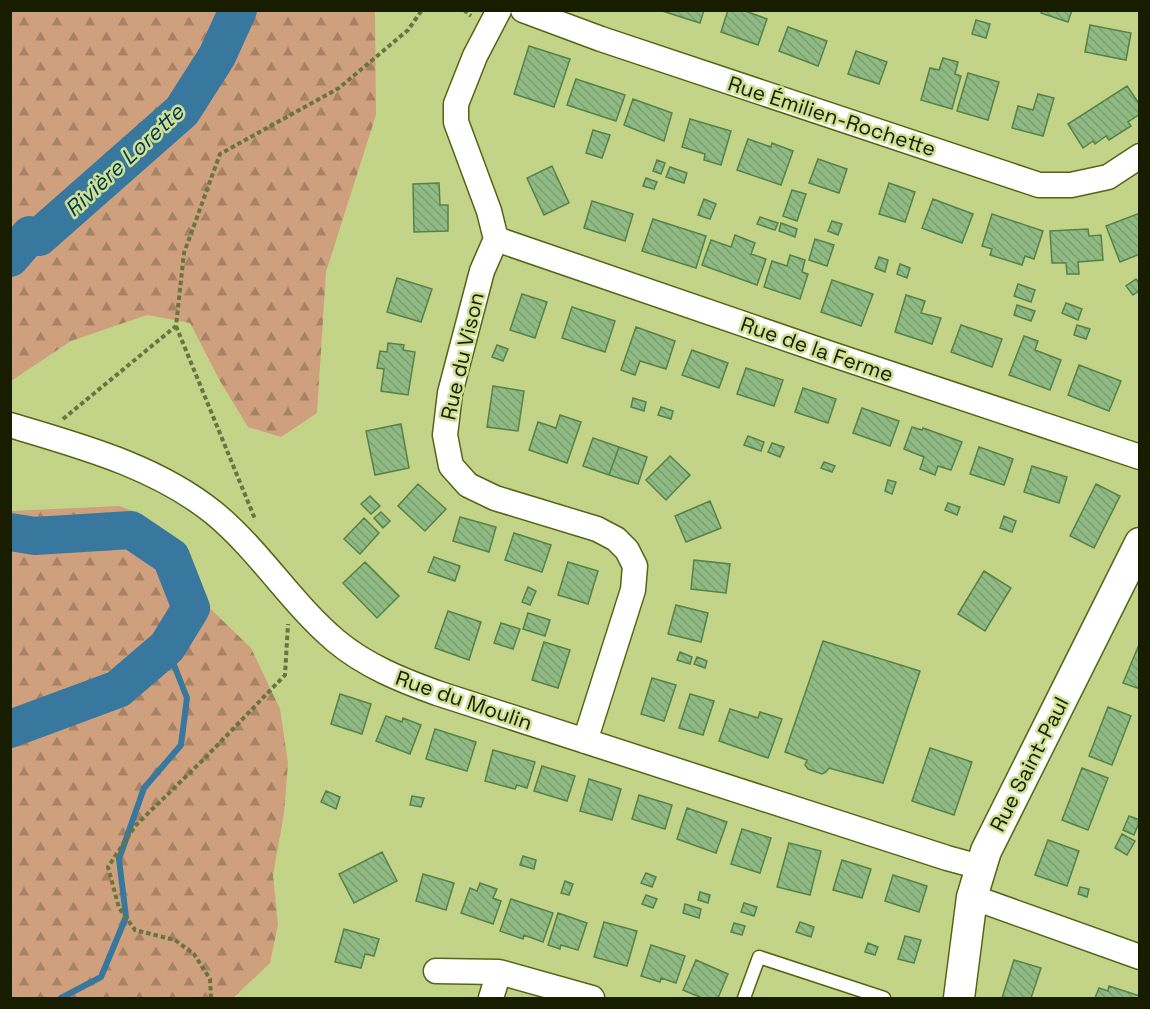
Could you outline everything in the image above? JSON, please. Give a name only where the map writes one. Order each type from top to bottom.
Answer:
[{"type":"street","points":[[496,239],[489,211],[456,122],[456,104],[475,56],[499,10]]},
{"type":"street","name":"Rue Émilien-Rochette","points":[[523,10],[601,39],[1040,185],[1071,185],[1108,177],[1140,156]]},
{"type":"street","name":"Rue de la Ferme","points":[[496,239],[1140,457]]},
{"type":"street","name":"Rue du Vison","points":[[496,239],[482,271],[450,393],[446,435],[451,466],[468,485],[495,498],[597,529],[616,538],[627,550],[635,566],[633,590],[585,741]]},
{"type":"street","name":"Rue du Moulin","points":[[11,425],[119,461],[189,494],[254,551],[314,621],[336,641],[383,672],[436,693],[980,867]]},
{"type":"street","name":"Rue Saint-Paul","points":[[959,999],[972,897],[980,867],[1140,543]]},
{"type":"street","points":[[972,897],[1140,957]]},
{"type":"street","points":[[436,971],[499,972],[592,999]]},
{"type":"street","points":[[491,999],[499,972]]},
{"type":"lane","points":[[744,999],[759,957],[884,999]]},
{"type":"path","points":[[254,551],[261,533],[176,326],[184,253],[220,154],[339,88],[408,30],[422,10]]},
{"type":"path","points":[[43,435],[176,326]]},
{"type":"path","points":[[211,999],[210,980],[194,954],[176,940],[135,930],[119,908],[108,867],[136,825],[285,675],[288,616],[300,605]]},
{"type":"green space","points":[[11,10],[375,11],[376,115],[326,272],[317,413],[281,437],[248,427],[220,381],[190,323],[147,315],[71,341],[11,381]]},
{"type":"green space","points":[[119,506],[138,513],[193,592],[251,648],[280,709],[288,763],[284,814],[273,875],[278,925],[270,963],[233,998],[11,998],[11,511]]},
{"type":"building","points":[[659,10],[704,10],[700,23]]},
{"type":"building","points":[[728,10],[743,10],[767,19],[758,45],[721,32]]},
{"type":"building","points":[[1042,10],[1072,10],[1068,22],[1041,13]]},
{"type":"building","points":[[976,20],[990,24],[986,38],[972,34]]},
{"type":"building","points":[[1090,25],[1131,33],[1126,60],[1085,52]]},
{"type":"building","points":[[788,27],[827,41],[818,66],[779,51]]},
{"type":"building","points":[[529,46],[570,59],[554,107],[514,94]]},
{"type":"building","points":[[856,51],[887,62],[879,84],[848,74]]},
{"type":"building","points":[[943,58],[958,62],[955,74],[961,76],[952,109],[921,100],[930,68],[939,70]]},
{"type":"building","points":[[968,73],[999,82],[988,120],[957,111]]},
{"type":"building","points":[[576,79],[625,95],[616,121],[567,105]]},
{"type":"building","points":[[1127,86],[1140,105],[1140,114],[1128,122],[1131,126],[1109,140],[1106,136],[1095,144],[1093,141],[1083,148],[1068,124]]},
{"type":"building","points":[[1038,94],[1054,98],[1043,136],[1012,128],[1018,106],[1033,110]]},
{"type":"building","points":[[633,99],[672,113],[664,141],[624,125]]},
{"type":"building","points":[[690,119],[731,131],[721,165],[704,160],[705,154],[682,147]]},
{"type":"building","points":[[593,130],[610,135],[602,158],[586,153]]},
{"type":"building","points":[[748,139],[771,147],[772,143],[793,151],[781,185],[737,170]]},
{"type":"building","points":[[818,159],[847,169],[839,193],[809,183]]},
{"type":"building","points":[[657,160],[665,163],[661,174],[653,171]]},
{"type":"building","points":[[552,166],[569,203],[544,215],[527,178]]},
{"type":"building","points":[[670,167],[687,173],[684,183],[666,177]]},
{"type":"building","points":[[646,178],[657,182],[654,189],[643,186]]},
{"type":"building","points":[[439,183],[440,205],[448,205],[448,231],[414,232],[413,184]]},
{"type":"building","points":[[889,183],[915,192],[905,222],[879,214]]},
{"type":"building","points":[[792,190],[806,194],[797,221],[783,216]]},
{"type":"building","points":[[704,199],[716,204],[710,219],[698,215]]},
{"type":"building","points":[[933,199],[973,214],[962,243],[922,228]]},
{"type":"building","points":[[592,201],[633,214],[625,241],[584,228]]},
{"type":"building","points":[[1140,213],[1140,254],[1120,262],[1106,226]]},
{"type":"building","points":[[992,214],[1043,231],[1034,259],[1025,256],[1022,265],[990,255],[992,249],[982,246]]},
{"type":"building","points":[[760,217],[778,223],[775,230],[757,224]]},
{"type":"building","points":[[653,219],[706,236],[696,268],[642,251]]},
{"type":"building","points":[[832,221],[842,224],[838,235],[828,231]]},
{"type":"building","points":[[781,223],[797,229],[795,237],[779,231]]},
{"type":"building","points":[[1088,229],[1089,236],[1101,235],[1103,260],[1078,262],[1079,274],[1067,274],[1066,263],[1052,263],[1050,231]]},
{"type":"building","points":[[735,235],[755,243],[751,254],[766,259],[757,285],[702,265],[711,240],[731,247]]},
{"type":"building","points":[[815,239],[834,245],[827,266],[809,260]]},
{"type":"building","points":[[790,255],[805,260],[802,272],[808,274],[800,299],[764,287],[772,261],[787,266]]},
{"type":"building","points":[[879,257],[888,260],[885,272],[875,268]]},
{"type":"building","points":[[900,264],[910,268],[907,278],[897,274]]},
{"type":"building","points":[[397,278],[432,289],[421,322],[387,312]]},
{"type":"building","points":[[1136,279],[1140,283],[1140,290],[1133,295],[1126,286]]},
{"type":"building","points":[[832,280],[873,294],[861,326],[821,312]]},
{"type":"building","points":[[1018,284],[1035,290],[1031,302],[1014,296]]},
{"type":"building","points":[[522,294],[547,302],[535,338],[510,330]]},
{"type":"building","points":[[906,295],[925,301],[921,313],[941,318],[932,344],[895,332]]},
{"type":"building","points":[[1066,303],[1082,309],[1078,320],[1062,313]]},
{"type":"building","points":[[1017,305],[1035,311],[1031,321],[1014,315]]},
{"type":"building","points":[[572,307],[615,321],[605,352],[562,338]]},
{"type":"building","points":[[961,325],[1002,339],[992,367],[951,352]]},
{"type":"building","points":[[1077,325],[1090,329],[1086,339],[1074,335]]},
{"type":"building","points":[[636,327],[675,341],[666,369],[640,361],[635,375],[621,370]]},
{"type":"building","points":[[1024,336],[1038,341],[1035,350],[1061,360],[1050,390],[1009,375]]},
{"type":"building","points":[[388,343],[404,345],[403,350],[415,352],[408,395],[381,391],[384,369],[377,368],[380,351],[387,352]]},
{"type":"building","points":[[497,345],[508,349],[503,361],[492,357]]},
{"type":"building","points":[[692,350],[728,363],[719,388],[682,375]]},
{"type":"building","points":[[1079,365],[1121,381],[1109,411],[1068,395]]},
{"type":"building","points":[[746,368],[783,380],[774,406],[737,394]]},
{"type":"building","points":[[493,386],[524,391],[518,431],[487,427]]},
{"type":"building","points":[[803,388],[836,399],[828,423],[795,412]]},
{"type":"building","points":[[633,398],[646,402],[644,411],[631,407]]},
{"type":"building","points":[[661,407],[673,411],[671,419],[658,415]]},
{"type":"building","points":[[862,408],[899,421],[890,446],[853,433]]},
{"type":"building","points":[[560,415],[581,422],[567,463],[529,450],[538,422],[556,428]]},
{"type":"building","points":[[401,424],[409,468],[375,475],[366,431]]},
{"type":"building","points":[[912,427],[922,430],[923,428],[962,442],[951,470],[938,466],[935,475],[920,469],[924,457],[904,449]]},
{"type":"building","points":[[748,436],[764,442],[761,451],[744,445]]},
{"type":"building","points":[[593,438],[619,447],[609,475],[583,466]]},
{"type":"building","points":[[772,443],[784,447],[780,457],[768,452]]},
{"type":"building","points":[[619,447],[647,457],[638,484],[609,475]]},
{"type":"building","points":[[979,447],[1013,459],[1004,485],[970,474]]},
{"type":"building","points":[[670,456],[690,475],[666,500],[646,480]]},
{"type":"building","points":[[824,462],[835,466],[832,472],[821,468]]},
{"type":"building","points":[[1032,466],[1067,477],[1059,503],[1024,492]]},
{"type":"building","points":[[888,480],[896,482],[892,494],[885,491]]},
{"type":"building","points":[[418,484],[446,509],[425,531],[398,506]]},
{"type":"building","points":[[1096,484],[1120,496],[1094,548],[1070,536]]},
{"type":"building","points":[[370,496],[380,506],[371,514],[361,504]]},
{"type":"building","points":[[710,501],[721,528],[686,542],[675,516]]},
{"type":"building","points":[[948,503],[960,507],[957,515],[945,510]]},
{"type":"building","points":[[381,512],[390,521],[383,528],[374,518]]},
{"type":"building","points":[[1004,516],[1016,521],[1012,532],[1000,528]]},
{"type":"building","points":[[460,517],[496,527],[489,552],[453,541]]},
{"type":"building","points":[[364,518],[379,533],[360,554],[344,539]]},
{"type":"building","points":[[514,533],[551,545],[542,572],[505,560]]},
{"type":"building","points":[[434,557],[460,566],[455,581],[428,572]]},
{"type":"building","points":[[694,560],[730,564],[726,593],[691,589]]},
{"type":"building","points":[[365,562],[399,596],[377,618],[343,583]]},
{"type":"building","points":[[568,562],[598,571],[588,604],[558,595]]},
{"type":"building","points":[[984,571],[1011,588],[985,631],[958,614]]},
{"type":"building","points":[[528,587],[536,591],[530,605],[522,602]]},
{"type":"building","points":[[676,605],[708,613],[701,642],[668,634]]},
{"type":"building","points":[[448,611],[481,622],[469,660],[435,648]]},
{"type":"building","points":[[528,613],[550,620],[545,636],[523,629]]},
{"type":"building","points":[[501,623],[520,629],[513,649],[494,643]]},
{"type":"building","points":[[823,641],[920,671],[883,783],[829,768],[822,774],[808,769],[805,765],[807,760],[785,752]]},
{"type":"building","points":[[544,642],[570,650],[558,688],[532,680]]},
{"type":"building","points":[[1138,647],[1140,648],[1140,689],[1123,683]]},
{"type":"building","points":[[680,652],[692,657],[690,664],[677,660]]},
{"type":"building","points":[[697,657],[707,661],[705,668],[694,664]]},
{"type":"building","points":[[652,678],[676,685],[664,721],[641,714]]},
{"type":"building","points":[[340,694],[371,704],[362,734],[331,724]]},
{"type":"building","points":[[690,694],[714,701],[703,735],[679,728]]},
{"type":"building","points":[[1108,707],[1131,716],[1112,765],[1089,756]]},
{"type":"building","points":[[730,709],[758,718],[760,712],[782,719],[768,758],[719,741]]},
{"type":"building","points":[[386,716],[402,722],[403,718],[421,725],[410,754],[376,741]]},
{"type":"building","points":[[435,729],[476,742],[467,771],[426,759]]},
{"type":"building","points":[[930,748],[972,762],[954,815],[912,801]]},
{"type":"building","points":[[493,750],[535,762],[527,788],[517,785],[515,789],[485,781]]},
{"type":"building","points":[[542,766],[575,776],[567,801],[534,791]]},
{"type":"building","points":[[1082,768],[1108,778],[1088,830],[1062,820]]},
{"type":"building","points":[[589,779],[621,789],[612,820],[580,811]]},
{"type":"building","points":[[326,791],[340,797],[336,809],[321,802]]},
{"type":"building","points":[[639,795],[672,805],[665,829],[632,819]]},
{"type":"building","points":[[412,796],[424,798],[421,807],[410,805]]},
{"type":"building","points":[[687,808],[727,822],[716,853],[677,839]]},
{"type":"building","points":[[1129,816],[1140,820],[1134,835],[1123,830]]},
{"type":"building","points":[[742,829],[771,838],[760,873],[731,864]]},
{"type":"building","points":[[1122,834],[1135,841],[1127,855],[1115,848]]},
{"type":"building","points":[[1048,840],[1079,851],[1067,886],[1035,875]]},
{"type":"building","points":[[789,843],[821,851],[810,895],[777,887]]},
{"type":"building","points":[[382,852],[397,881],[354,903],[339,874]]},
{"type":"building","points":[[523,856],[536,860],[534,869],[520,865]]},
{"type":"building","points":[[842,860],[871,869],[862,898],[833,890]]},
{"type":"building","points":[[646,873],[656,877],[652,887],[641,883]]},
{"type":"building","points":[[423,874],[454,883],[446,910],[416,901]]},
{"type":"building","points":[[893,875],[927,886],[919,912],[885,901]]},
{"type":"building","points":[[565,881],[573,884],[569,895],[561,893]]},
{"type":"building","points":[[480,883],[497,889],[493,898],[501,901],[493,924],[461,913],[470,888],[477,891]]},
{"type":"building","points":[[1080,887],[1089,889],[1087,897],[1078,894]]},
{"type":"building","points":[[700,892],[710,895],[708,903],[698,900]]},
{"type":"building","points":[[646,895],[657,899],[653,908],[642,904]]},
{"type":"building","points":[[511,899],[553,913],[543,942],[524,935],[523,939],[500,931]]},
{"type":"building","points":[[744,903],[757,907],[754,916],[741,912]]},
{"type":"building","points":[[685,904],[701,909],[699,918],[683,913]]},
{"type":"building","points":[[558,913],[587,923],[578,950],[561,945],[560,949],[548,945]]},
{"type":"building","points":[[604,922],[637,931],[627,966],[594,957]]},
{"type":"building","points":[[800,922],[814,927],[811,937],[796,932]]},
{"type":"building","points":[[734,923],[745,926],[742,935],[731,932]]},
{"type":"building","points":[[344,929],[379,939],[374,956],[365,954],[361,968],[335,962]]},
{"type":"building","points":[[905,936],[921,940],[914,963],[898,959]]},
{"type":"building","points":[[868,943],[878,947],[875,955],[865,952]]},
{"type":"building","points":[[651,945],[685,956],[676,983],[661,978],[660,982],[641,976]]},
{"type":"building","points":[[696,960],[728,974],[718,998],[702,998],[683,990]]},
{"type":"building","points":[[1014,960],[1041,968],[1031,998],[1002,998]]},
{"type":"building","points":[[1109,986],[1140,996],[1140,998],[1095,998],[1099,988],[1108,991]]},
{"type":"waterway","name":"Rivière Lorette","points":[[10,258],[30,235],[39,237],[182,111],[217,56],[238,10]]},
{"type":"waterway","name":"Rivière Lorette","points":[[10,532],[35,536],[131,530],[171,557],[191,608],[167,647],[118,689],[10,729]]},
{"type":"waterway","points":[[61,998],[101,977],[126,917],[119,859],[144,788],[181,745],[187,698],[167,647]]}]
